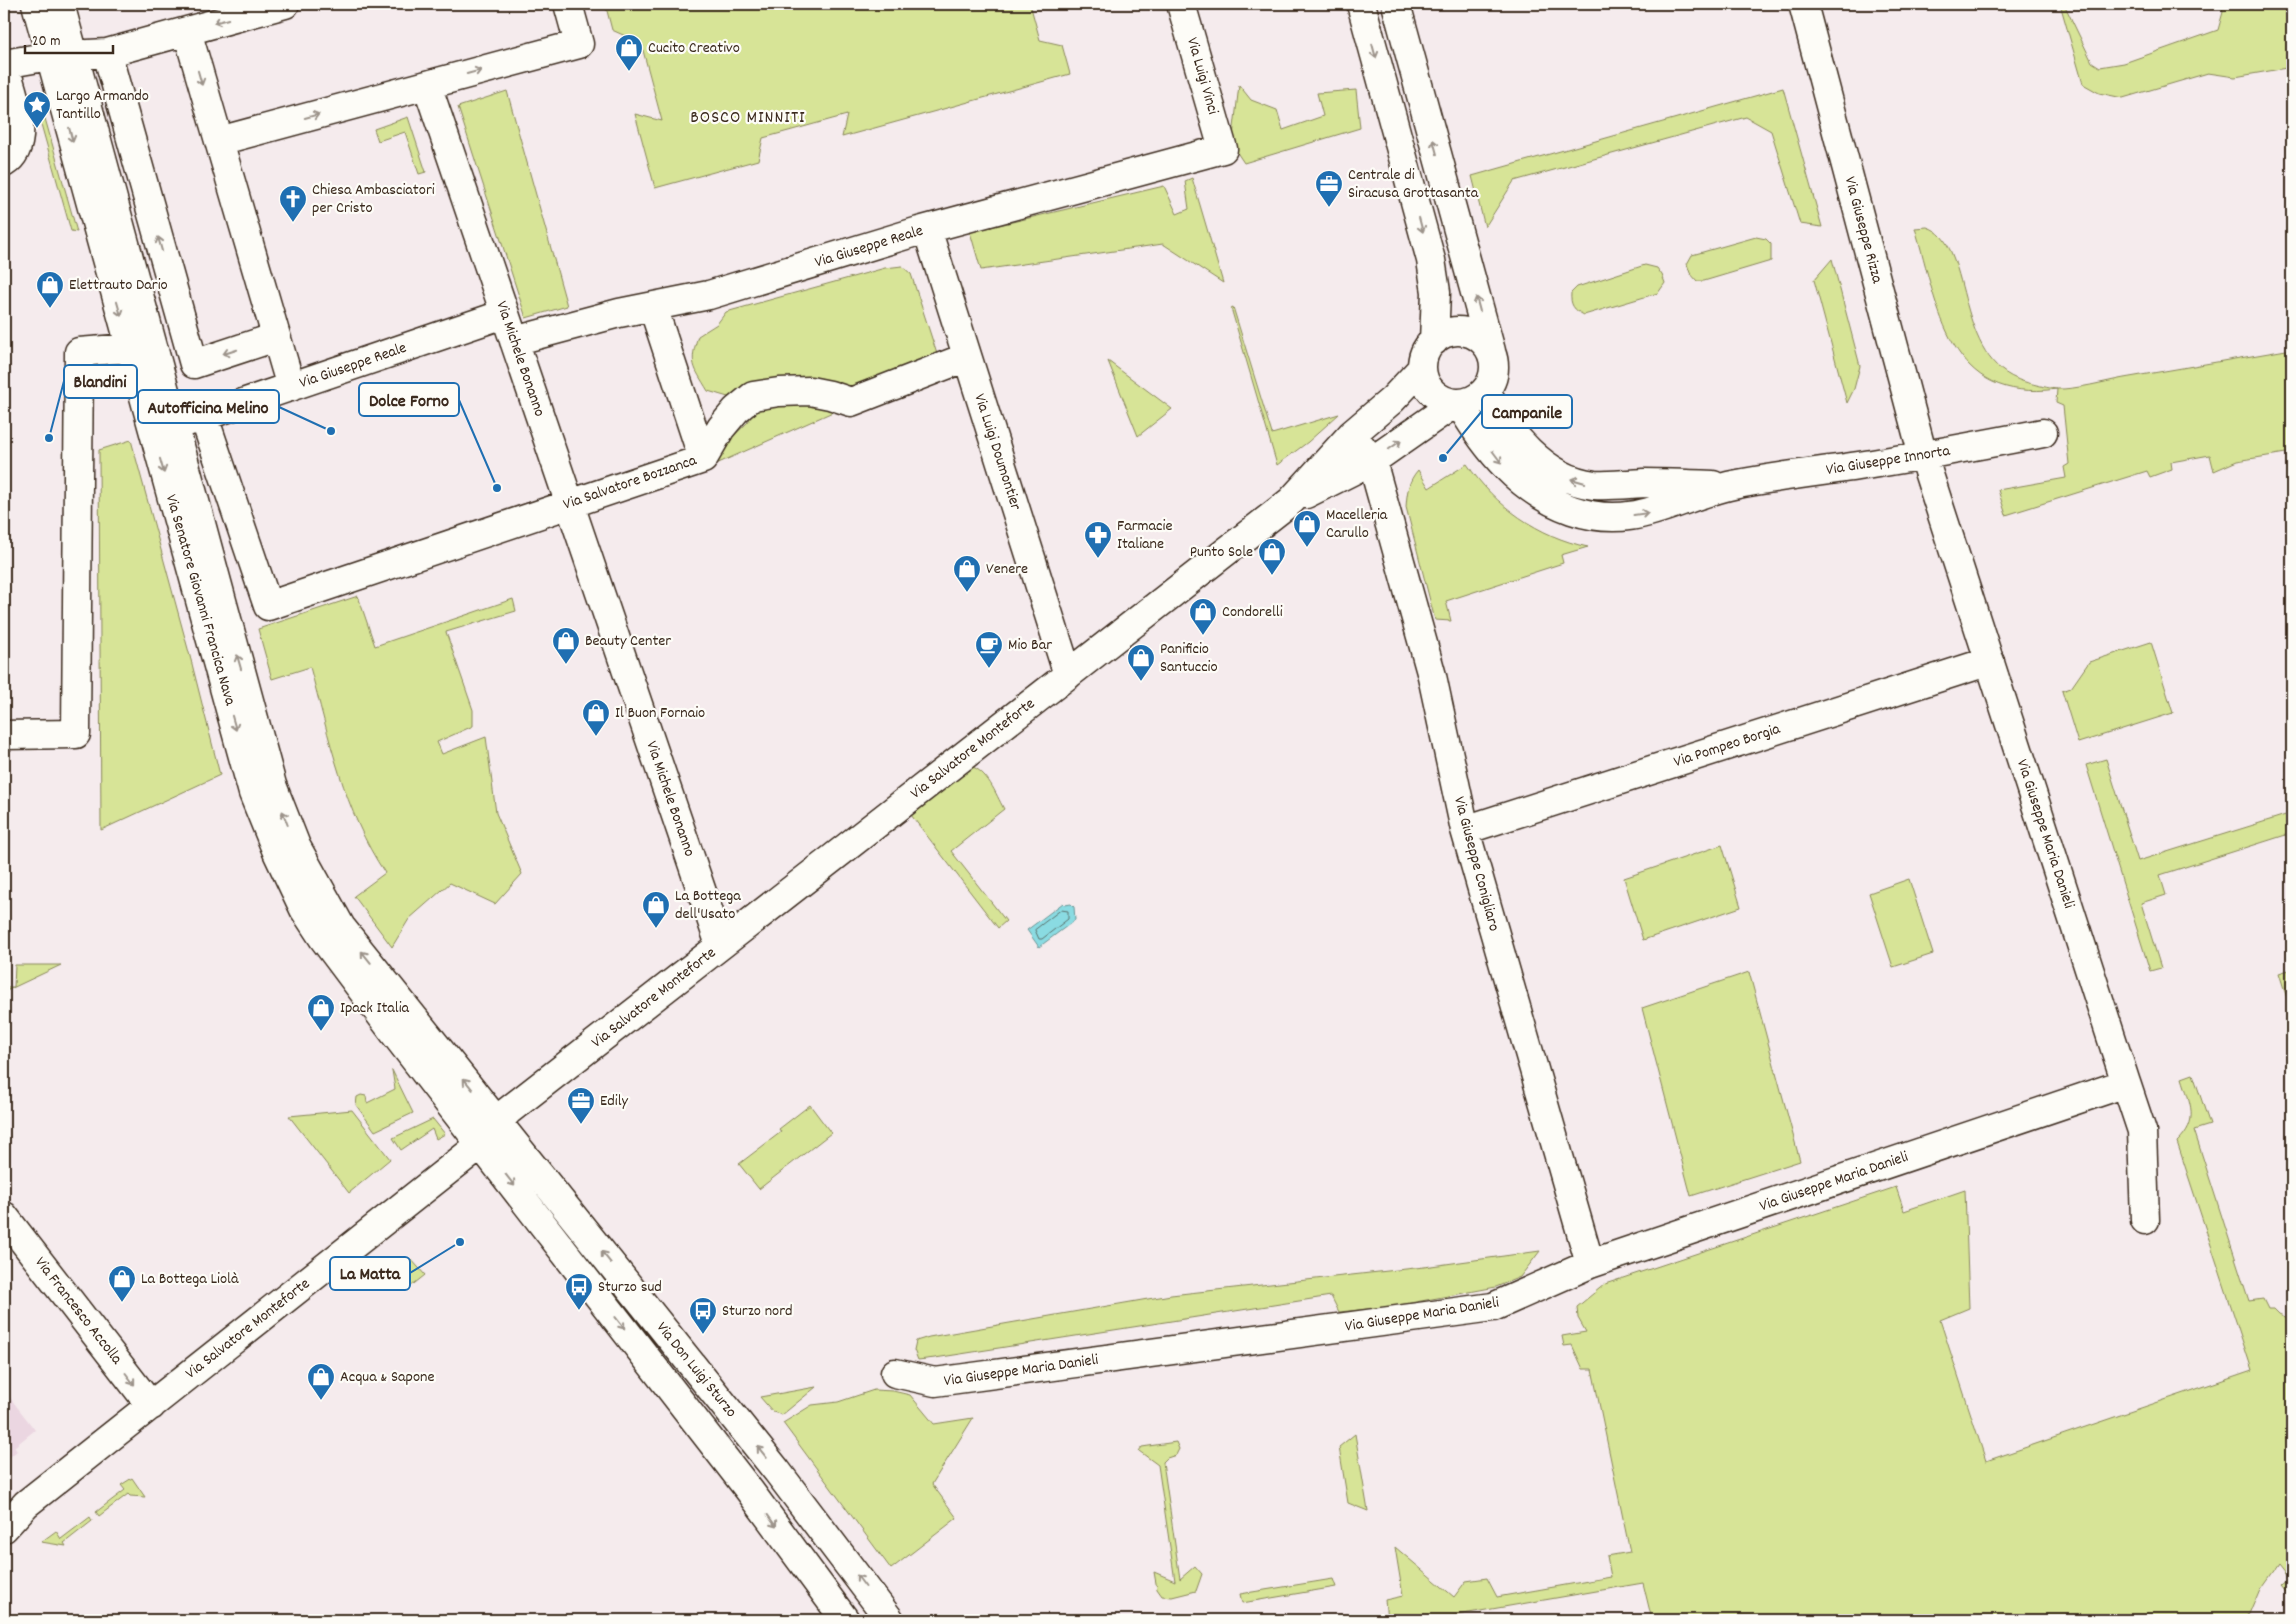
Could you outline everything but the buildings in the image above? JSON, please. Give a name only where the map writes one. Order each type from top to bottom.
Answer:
[{"type":"street","name":"Via Senatore Giovanni Francica Nava","points":[[36,4],[61,56],[174,427],[272,785],[296,846],[341,927],[499,1122]]},
{"type":"street","name":"Via Senatore Giovanni Francica Nava","points":[[60,4],[61,56],[130,348],[253,793],[277,852],[304,909],[323,938],[480,1142]]},
{"type":"street","points":[[4,162],[10,159],[20,142],[17,110],[4,64],[61,56],[107,53],[285,4]]},
{"type":"street","points":[[219,141],[579,44],[568,4]]},
{"type":"street","name":"Via Luigi Vinci","points":[[1181,4],[1224,149]]},
{"type":"street","points":[[1361,4],[1430,260],[1436,292],[1434,341]]},
{"type":"street","points":[[1291,502],[1372,461],[1425,424],[1462,411],[1486,390],[1492,381],[1494,371],[1491,351],[1396,4]]},
{"type":"street","name":"Via Giuseppe Rizza","points":[[1803,4],[1923,456]]},
{"type":"street","points":[[187,31],[291,387]]},
{"type":"street","points":[[107,53],[194,364],[276,337]]},
{"type":"street","name":"Via Michele Bonanno","points":[[427,85],[720,946]]},
{"type":"street","name":"Via Giuseppe Reale","points":[[514,341],[619,313],[709,294],[927,229],[1224,149]]},
{"type":"street","name":"Via Luigi Doumontier","points":[[927,229],[1068,675]]},
{"type":"street","points":[[652,307],[703,459]]},
{"type":"street","name":"Via Giuseppe Reale","points":[[174,427],[504,314]]},
{"type":"street","points":[[1491,351],[1485,343],[1470,332],[1450,332],[1434,341],[1427,348],[1422,368],[1424,378],[1436,396],[1462,411],[1506,468],[1529,487],[1551,501],[1573,510],[1594,514],[1622,516],[1647,514],[1732,486]]},
{"type":"street","points":[[4,735],[76,734],[79,352],[130,348]]},
{"type":"street","name":"Via Salvatore Bozzanca","points":[[204,417],[268,606],[703,459],[721,428],[736,410],[753,396],[779,392],[810,391],[851,402],[967,357]]},
{"type":"street","points":[[1291,502],[1352,434],[1392,400],[1422,368]]},
{"type":"street","points":[[1486,390],[1508,428],[1554,471],[1573,480],[1594,485],[1646,483],[1732,486]]},
{"type":"street","name":"Via Giuseppe Innorta","points":[[1732,486],[1923,456],[2043,433]]},
{"type":"street","points":[[1352,434],[1372,461]]},
{"type":"street","name":"Via Giuseppe Maria Danieli","points":[[895,1373],[935,1382],[1493,1307],[1590,1264],[2126,1083],[1923,456]]},
{"type":"street","name":"Via Giuseppe Conigliaro","points":[[1372,461],[1432,676],[1465,830],[1590,1264]]},
{"type":"street","name":"Via Salvatore Monteforte","points":[[4,1528],[15,1510],[151,1406],[463,1158],[508,1111],[1291,502]]},
{"type":"street","name":"Via Pompeo Borgia","points":[[1465,830],[1990,662]]},
{"type":"street","points":[[2126,1083],[2142,1131],[2145,1220]]},
{"type":"street","name":"Via Don Luigi Sturzo","points":[[499,1122],[777,1471],[890,1620]]},
{"type":"street","name":"Via Don Luigi Sturzo","points":[[480,1142],[749,1490],[845,1620]]},
{"type":"street","name":"Via Francesco Accolla","points":[[4,1216],[151,1406]]},
{"type":"shaded area","points":[[4,1390],[35,1430],[14,1447],[17,1451],[4,1462]]},
{"type":"green space","points":[[617,4],[1030,4],[1040,40],[1062,45],[1070,74],[842,137],[847,115],[763,138],[758,160],[655,188],[635,114],[662,121],[641,43],[612,30],[606,7]]},
{"type":"green space","points":[[2060,4],[2064,4],[2092,62],[2100,67],[2124,63],[2218,30],[2223,12],[2221,4],[2292,4],[2292,67],[2235,77],[2208,73],[2123,98],[2099,93],[2083,84]]},
{"type":"green space","points":[[1239,85],[1251,100],[1277,110],[1283,130],[1323,116],[1317,93],[1356,90],[1360,128],[1244,163],[1232,145]]},
{"type":"green space","points":[[1783,88],[1822,227],[1800,224],[1771,131],[1746,117],[1514,181],[1485,227],[1472,176]]},
{"type":"green space","points":[[37,90],[77,232],[71,231],[32,92]]},
{"type":"green space","points":[[507,91],[567,306],[526,318],[458,107]]},
{"type":"green space","points":[[408,117],[426,172],[419,174],[405,132],[378,141],[374,129]]},
{"type":"green space","points":[[1192,178],[1223,283],[1163,244],[981,270],[970,232],[1164,186],[1177,214],[1189,209],[1185,181]]},
{"type":"green space","points":[[1927,227],[1941,236],[1951,253],[1982,346],[1997,366],[2017,379],[2057,389],[2020,390],[1992,382],[1970,366],[1954,344],[1941,318],[1932,289],[1915,228]]},
{"type":"green space","points":[[1756,237],[1766,239],[1771,244],[1771,261],[1704,281],[1697,281],[1690,273],[1687,264],[1692,255]]},
{"type":"green space","points":[[1832,259],[1860,366],[1854,389],[1847,403],[1814,280]]},
{"type":"green space","points":[[1645,265],[1657,268],[1662,275],[1665,283],[1658,293],[1584,315],[1573,307],[1571,293],[1577,287]]},
{"type":"green space","points":[[902,266],[911,274],[937,354],[866,386],[728,397],[708,391],[699,376],[693,359],[698,336],[717,324],[726,312],[885,268]]},
{"type":"green space","points":[[1233,307],[1272,434],[1339,414],[1308,442],[1277,465],[1231,308]]},
{"type":"green space","points":[[2292,349],[2292,452],[2237,461],[2214,471],[2210,455],[2171,462],[2172,469],[2150,477],[2147,471],[2006,515],[1998,490],[2066,478],[2064,467],[2069,464],[2063,406],[2056,403],[2057,389],[2081,387]]},
{"type":"green space","points":[[1108,361],[1172,409],[1138,436]]},
{"type":"green space","points":[[810,396],[835,411],[714,465],[723,446],[748,422],[759,402]]},
{"type":"green space","points":[[131,440],[191,660],[220,775],[101,830],[99,450]]},
{"type":"green space","points":[[1467,464],[1491,493],[1520,518],[1552,536],[1588,547],[1561,555],[1563,563],[1446,601],[1451,621],[1435,620],[1406,507],[1408,492],[1412,478],[1418,470],[1429,488]]},
{"type":"green space","points":[[358,596],[375,646],[513,599],[516,611],[446,632],[473,710],[473,726],[437,742],[442,754],[486,737],[496,813],[522,874],[495,904],[450,883],[409,919],[392,947],[354,896],[385,873],[371,850],[348,799],[331,747],[310,667],[272,679],[258,629]]},
{"type":"green space","points":[[2151,642],[2173,713],[2078,743],[2062,691],[2071,688],[2089,662]]},
{"type":"green space","points":[[2106,759],[2138,861],[2292,813],[2292,833],[2160,875],[2166,895],[2141,903],[2161,968],[2150,971],[2086,765]]},
{"type":"green space","points":[[970,766],[982,773],[986,778],[1004,809],[951,851],[1006,921],[998,928],[911,815]]},
{"type":"green space","points":[[1722,845],[1741,907],[1643,940],[1624,878]]},
{"type":"green space","points":[[1909,879],[1933,954],[1893,967],[1869,893]]},
{"type":"green space","points":[[15,965],[61,965],[4,992],[4,987],[14,987]]},
{"type":"green space","points":[[2292,969],[2292,1014],[2279,973]]},
{"type":"green space","points":[[1749,972],[1800,1161],[1691,1196],[1642,1008]]},
{"type":"green space","points":[[392,1070],[413,1113],[375,1131],[356,1105],[357,1097],[361,1095],[366,1096],[367,1103],[395,1089]]},
{"type":"green space","points":[[2193,1074],[2210,1125],[2194,1130],[2249,1301],[2263,1299],[2268,1309],[2274,1309],[2279,1314],[2292,1320],[2292,1597],[2282,1585],[2289,1579],[2278,1565],[2261,1589],[2250,1615],[2241,1620],[1652,1620],[1643,1583],[1428,1620],[1384,1620],[1387,1619],[1385,1600],[1403,1596],[1395,1547],[1454,1597],[1466,1581],[1487,1578],[1497,1597],[1611,1577],[1607,1556],[1630,1552],[1592,1369],[1583,1369],[1572,1345],[1564,1346],[1562,1336],[1586,1332],[1578,1318],[1577,1307],[1605,1284],[1896,1187],[1904,1211],[1965,1190],[1969,1308],[1940,1320],[1986,1461],[2252,1370],[2177,1142],[2189,1126],[2191,1119],[2190,1104],[2182,1078]]},
{"type":"green space","points":[[810,1105],[831,1133],[759,1189],[739,1164],[781,1132],[779,1129]]},
{"type":"green space","points":[[352,1110],[390,1159],[349,1193],[289,1116]]},
{"type":"green space","points":[[433,1119],[445,1134],[436,1139],[432,1129],[401,1150],[393,1138]]},
{"type":"green space","points":[[1540,1251],[1520,1277],[1496,1287],[1389,1307],[1339,1312],[1331,1296],[935,1358],[918,1360],[914,1350],[916,1341],[929,1337],[1171,1295],[1424,1267]]},
{"type":"green space","points":[[411,1259],[425,1275],[405,1291],[392,1274]]},
{"type":"green space","points":[[816,1387],[782,1415],[773,1412],[760,1397]]},
{"type":"green space","points":[[874,1390],[893,1391],[910,1395],[934,1424],[973,1418],[932,1484],[957,1518],[891,1569],[783,1423],[812,1405],[838,1402]]},
{"type":"green space","points":[[1355,1434],[1368,1511],[1348,1503],[1339,1447]]},
{"type":"green space","points":[[1176,1442],[1179,1449],[1176,1455],[1167,1458],[1163,1462],[1180,1579],[1195,1566],[1202,1574],[1196,1591],[1172,1597],[1162,1596],[1157,1589],[1154,1572],[1175,1581],[1158,1465],[1139,1451],[1142,1447]]},
{"type":"green space","points":[[132,1478],[145,1497],[130,1496],[128,1494],[99,1516],[96,1512],[125,1490],[121,1485]]},
{"type":"green space","points":[[90,1517],[92,1521],[64,1543],[66,1546],[41,1542],[56,1531],[61,1539]]},
{"type":"green space","points":[[1333,1579],[1336,1587],[1242,1603],[1240,1594]]},
{"type":"water","points":[[1063,903],[1065,905],[1071,904],[1074,907],[1075,920],[1039,947],[1027,930]]},
{"type":"place","name":"Cucito Creativo","points":[[629,72]]},
{"type":"place","name":"Largo Armando Tantillo","points":[[37,129]]},
{"type":"place","name":"Centrale di Siracusa Grottasanta","points":[[1329,208]]},
{"type":"place","name":"Chiesa Ambasciatori per Cristo","points":[[293,223]]},
{"type":"place","name":"Elettrauto Dario","points":[[50,309]]},
{"type":"place","name":"Autofficina Melino","points":[[331,431]]},
{"type":"place","name":"Blandini","points":[[49,438]]},
{"type":"place","name":"Campanile","points":[[1443,458]]},
{"type":"place","name":"Dolce Forno","points":[[497,488]]},
{"type":"place","name":"Macelleria Carullo","points":[[1307,548]]},
{"type":"place","name":"Farmacie Italiane","points":[[1098,559]]},
{"type":"place","name":"Punto Sole","points":[[1272,576]]},
{"type":"place","name":"Venere","points":[[967,593]]},
{"type":"place","name":"Condorelli","points":[[1203,636]]},
{"type":"place","name":"Beauty Center","points":[[566,665]]},
{"type":"place","name":"Mio Bar","points":[[989,669]]},
{"type":"place","name":"Panificio Santuccio","points":[[1141,682]]},
{"type":"place","name":"Il Buon Fornaio","points":[[596,737]]},
{"type":"place","name":"La Bottega dell'Usato","points":[[656,929]]},
{"type":"place","name":"Ipack Italia","points":[[321,1032]]},
{"type":"place","name":"Edily","points":[[581,1125]]},
{"type":"place","name":"La Matta","points":[[460,1242]]},
{"type":"place","name":"La Bottega Liolà","points":[[122,1303]]},
{"type":"place","name":"Sturzo sud","points":[[579,1311]]},
{"type":"place","name":"Sturzo nord","points":[[703,1335]]},
{"type":"place","name":"Acqua & Sapone","points":[[321,1401]]},
{"type":"district","name":"BOSCO MINNITI","points":[[748,118]]}]
